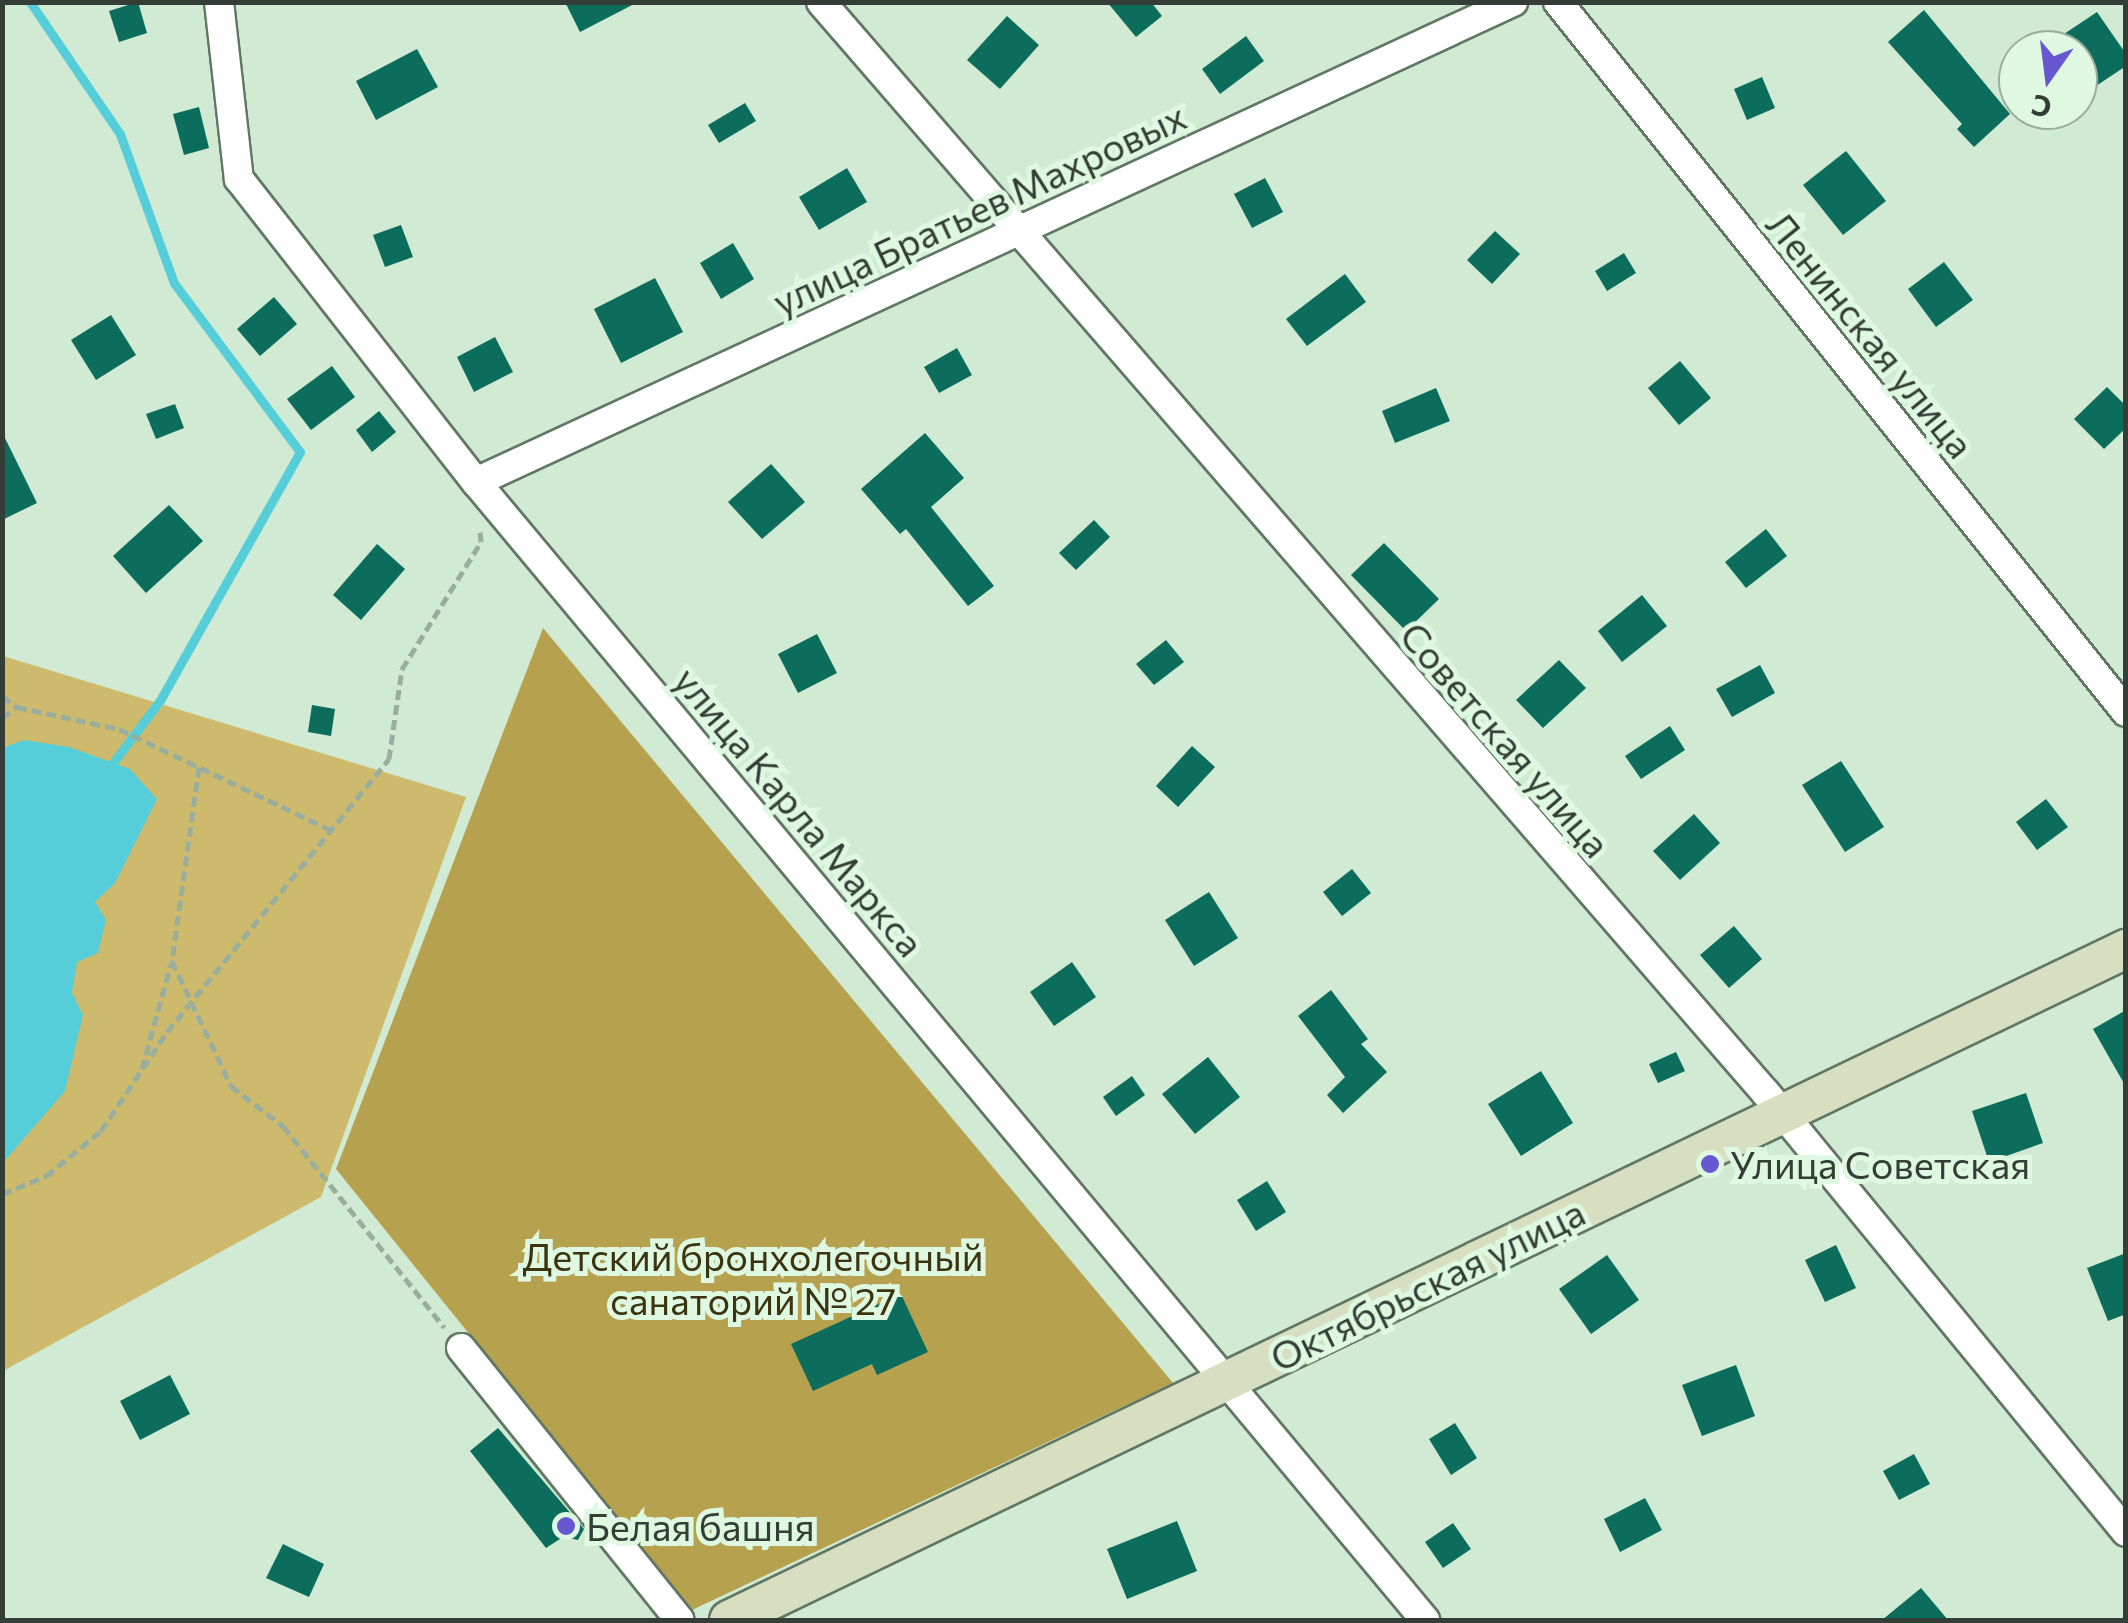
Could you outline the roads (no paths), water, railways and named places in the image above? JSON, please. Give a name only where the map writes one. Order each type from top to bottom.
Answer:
[{"type":"main road","name":"Октябрьская улица","points":[[729,1620],[2126,949]]},
{"type":"street","name":"улица Карла Маркса","points":[[219,2],[239,180],[476,482],[1425,1620]]},
{"type":"street","name":"Советская улица","points":[[821,2],[1015,233],[1783,1113],[2126,1532]]},
{"type":"street","name":"улица Братьев Махровых","points":[[476,482],[1513,2]]},
{"type":"street","name":"Ленинская улица","points":[[1558,2],[2126,712]]},
{"type":"street","points":[[461,1348],[680,1620]]},
{"type":"water","points":[[24,740],[69,747],[130,769],[157,799],[115,883],[95,902],[106,920],[98,953],[77,962],[72,993],[83,1015],[65,1091],[3,1163],[2,748]]},
{"type":"waterway","points":[[30,2],[120,134],[174,283],[300,452],[161,699],[112,764]]},
{"type":"place","name":"Улица Советская","points":[[1710,1164]]},
{"type":"place","name":"Белая башня","points":[[566,1526]]},
{"type":"park label","name":"Детский бронхолегочный санаторий № 27","points":[[753,1278]]}]
